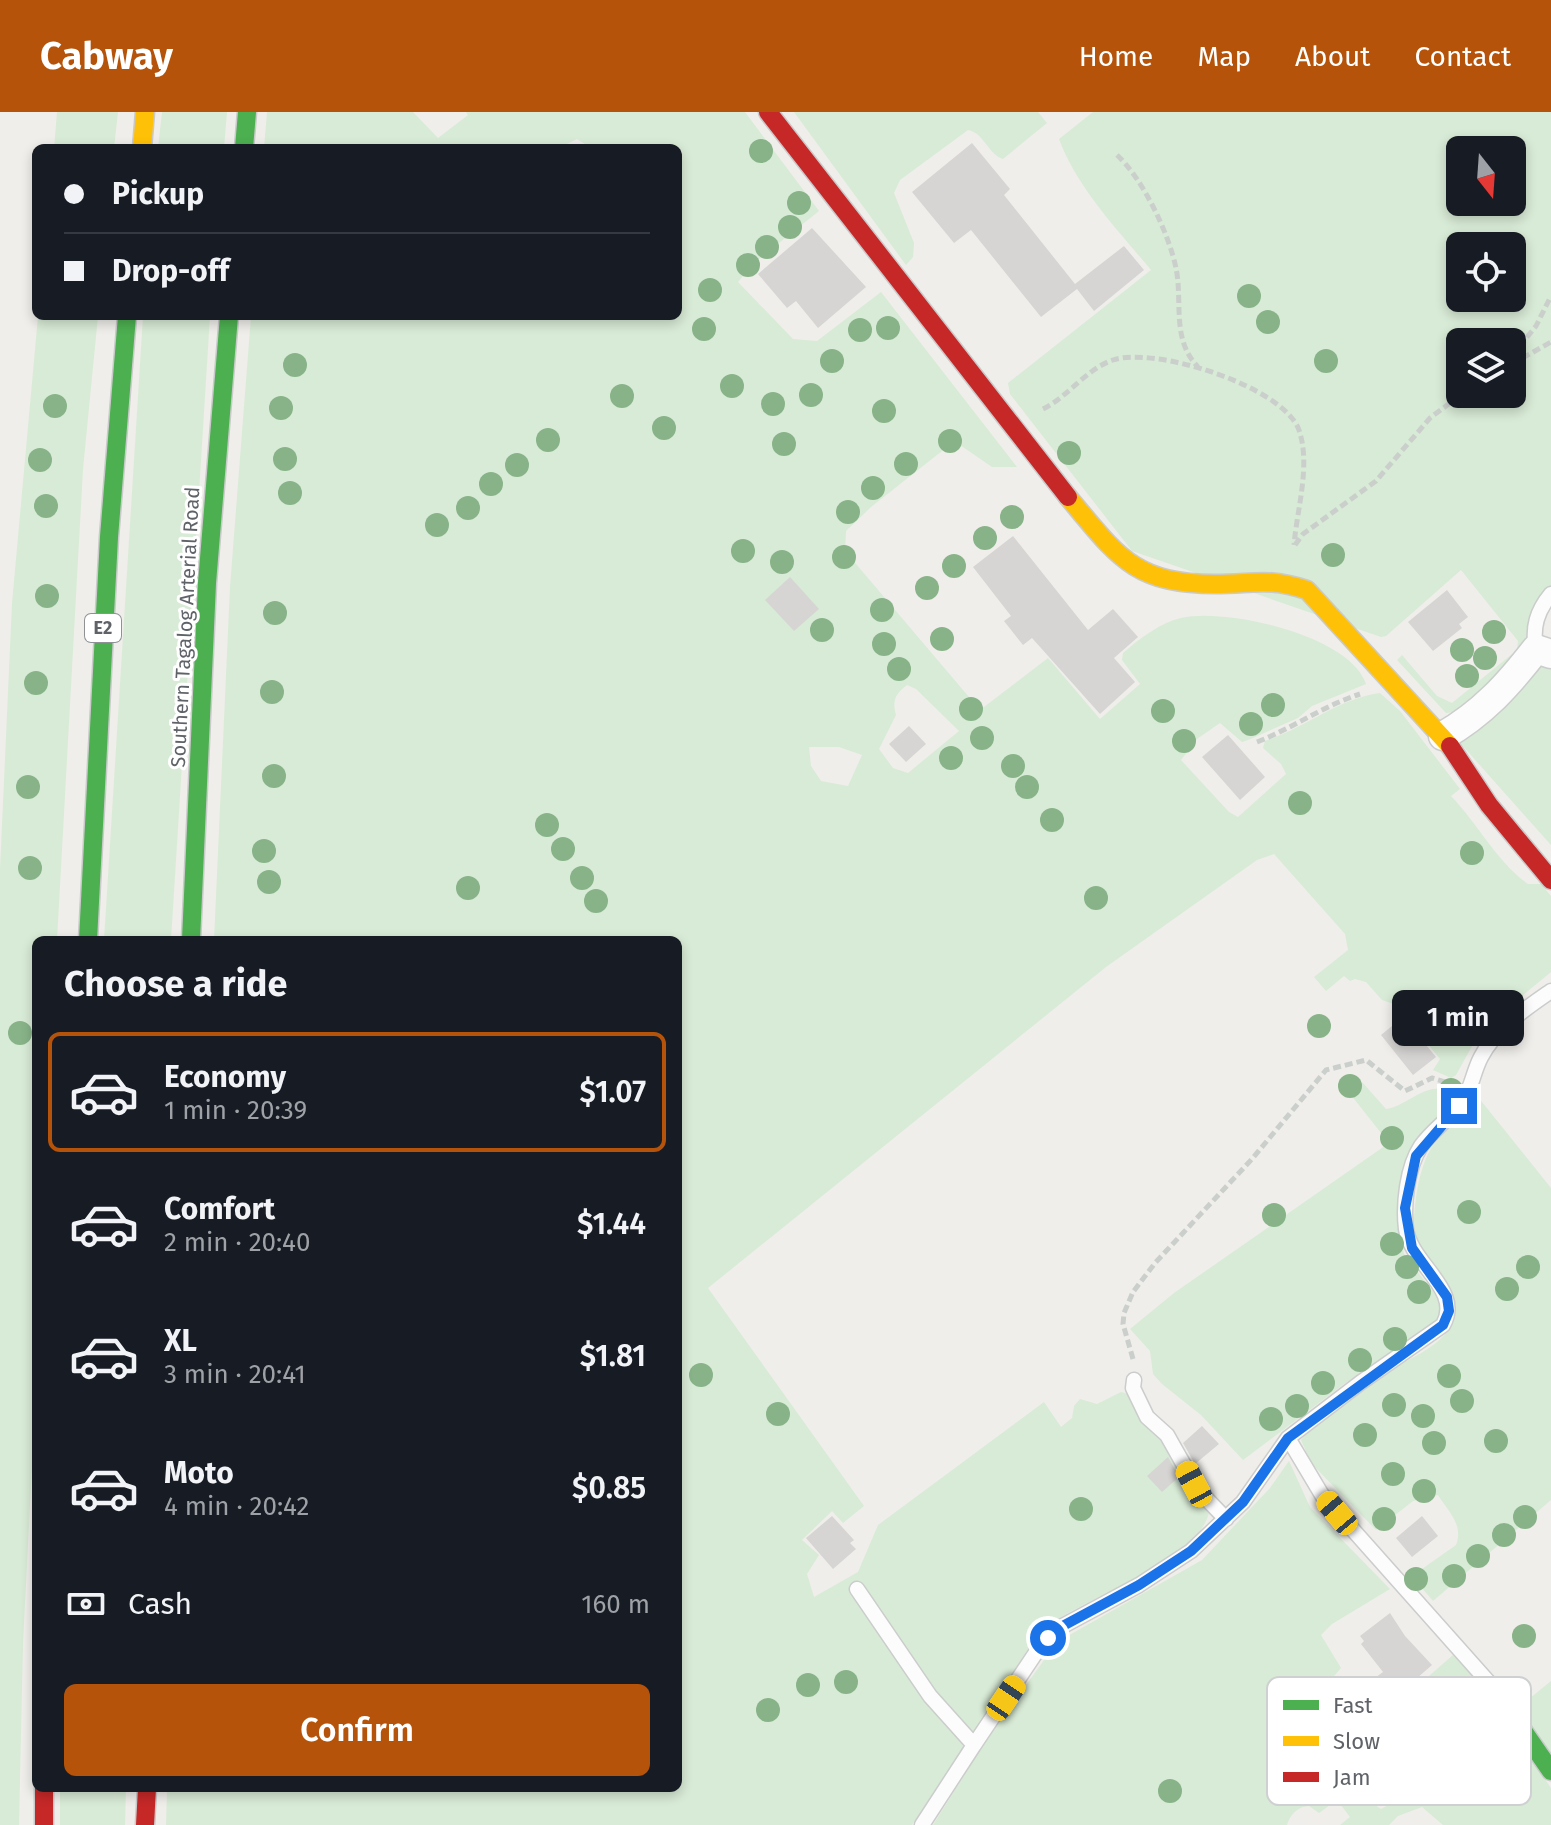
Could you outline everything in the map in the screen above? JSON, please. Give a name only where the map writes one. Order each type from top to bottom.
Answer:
[{"type":"main road","points":[[142,144],[145,112]]},
{"type":"main road","points":[[244,144],[247,112]]},
{"type":"main road","points":[[768,112],[1003,416],[1114,551],[1137,570],[1156,579],[1193,583],[1276,580],[1307,590],[1443,736],[1489,805],[1551,880]]},
{"type":"main road","name":"E2","points":[[88,936],[108,553],[127,320]]},
{"type":"main road","name":"Southern Tagalog Arterial Road","points":[[191,936],[207,583],[229,320]]},
{"type":"main road","points":[[1531,1742],[1551,1771]]},
{"type":"main road","points":[[44,1792],[44,1825]]},
{"type":"main road","points":[[145,1825],[147,1792]]},
{"type":"street","points":[[1443,736],[1478,715],[1544,651]]},
{"type":"lane","points":[[1544,651],[1533,634],[1539,609],[1551,594]]},
{"type":"lane","points":[[922,1825],[1037,1651],[1059,1628],[1171,1566],[1226,1519],[1262,1478],[1288,1438],[1360,1383],[1436,1332],[1447,1318],[1447,1297],[1412,1248],[1405,1208],[1416,1156],[1459,1106],[1470,1087],[1476,1066],[1492,1039],[1551,991]]},
{"type":"lane","points":[[1134,1380],[1133,1388],[1147,1417],[1167,1435],[1198,1490],[1226,1519]]},
{"type":"lane","points":[[1288,1438],[1329,1504],[1484,1677]]},
{"type":"lane","points":[[857,1589],[930,1696],[974,1745]]},
{"type":"path","points":[[1117,155],[1137,178],[1172,252],[1179,285],[1180,336],[1192,361],[1202,371]]},
{"type":"path","points":[[1526,338],[1551,296]]},
{"type":"path","points":[[1526,356],[1551,342]]},
{"type":"path","points":[[1003,416],[1049,406],[1095,369],[1121,358],[1149,356],[1202,371],[1265,396],[1291,416],[1298,427],[1304,458],[1294,545]]},
{"type":"path","points":[[1276,580],[1303,534],[1376,481],[1430,418],[1446,406]]},
{"type":"path","points":[[1257,742],[1290,728],[1318,709],[1390,681]]},
{"type":"path","points":[[1134,1380],[1135,1370],[1123,1324],[1133,1292],[1155,1263],[1252,1159],[1326,1070],[1366,1060],[1405,1091],[1432,1078],[1470,1087]]},
{"type":"green space","points":[[57,112],[118,112],[114,144],[54,144]]},
{"type":"green space","points":[[162,112],[227,112],[224,144],[158,144]]},
{"type":"green space","points":[[267,112],[413,112],[438,138],[468,115],[466,112],[745,112],[819,211],[754,263],[738,282],[793,339],[817,341],[881,292],[1017,467],[992,467],[960,445],[942,451],[871,507],[846,531],[845,551],[980,710],[1048,658],[1100,719],[1140,684],[1122,660],[1123,653],[1143,637],[1181,618],[1227,617],[1255,621],[1313,639],[1356,667],[1366,684],[1312,706],[1298,718],[1242,742],[1220,723],[1197,739],[1181,760],[1229,812],[1238,817],[1286,774],[1281,764],[1263,748],[1265,741],[1335,707],[1380,693],[1400,711],[1460,789],[1451,796],[1497,854],[1528,884],[1541,884],[1551,896],[1551,972],[1481,1030],[1456,1075],[1451,1078],[1433,1070],[1440,1059],[1396,1005],[1382,1000],[1366,982],[1350,981],[1344,976],[1326,991],[1314,977],[1348,950],[1345,934],[1274,854],[1257,860],[1106,967],[708,1288],[864,1506],[843,1523],[832,1511],[802,1540],[819,1555],[807,1574],[814,1597],[858,1572],[878,1525],[1044,1402],[1061,1427],[1072,1418],[1074,1406],[1080,1399],[1097,1404],[1121,1392],[1131,1397],[1155,1425],[1209,1513],[1199,1532],[1182,1549],[1159,1565],[1079,1607],[1038,1634],[912,1825],[166,1825],[167,1792],[682,1792],[682,936],[214,936],[230,587],[251,320],[682,320],[682,144],[585,144],[577,139],[567,144],[264,144]],"holes":[[[907,685],[916,689],[959,731],[908,773],[893,768],[879,749],[896,715],[896,698]],[[809,747],[839,747],[862,755],[848,786],[821,781],[811,766]]]},
{"type":"green space","points":[[794,112],[1038,112],[1047,123],[1003,159],[993,153],[978,135],[968,130],[900,180],[894,193],[914,243],[913,257],[906,265]]},
{"type":"green space","points":[[1093,112],[1551,112],[1551,586],[1538,602],[1529,638],[1519,657],[1502,679],[1481,698],[1470,706],[1446,713],[1397,660],[1402,655],[1437,696],[1452,703],[1517,650],[1518,641],[1461,570],[1386,636],[1381,637],[1132,551],[1010,394],[1008,383],[1151,270],[1087,191],[1059,139]]},
{"type":"green space","points":[[38,320],[98,320],[83,469],[57,936],[32,936],[32,1466],[23,1642],[19,1825],[0,1825],[0,869],[12,603]]},
{"type":"green space","points":[[143,320],[210,320],[171,936],[104,936]]},
{"type":"green space","points":[[1551,660],[1551,845],[1453,735],[1532,664]]},
{"type":"green space","points":[[1346,1074],[1363,1083],[1386,1109],[1427,1090],[1444,1090],[1452,1094],[1427,1131],[1401,1235],[1404,1254],[1441,1302],[1439,1320],[1344,1384],[1243,1460],[1201,1415],[1153,1374],[1150,1351],[1130,1329],[1174,1293],[1389,1143],[1339,1080]]},
{"type":"green space","points":[[1478,1097],[1551,1188],[1551,1500],[1433,1601],[1412,1576],[1456,1545],[1456,1525],[1438,1495],[1413,1501],[1376,1530],[1311,1463],[1301,1440],[1352,1393],[1429,1348],[1448,1331],[1454,1320],[1456,1310],[1450,1291],[1417,1246],[1415,1210],[1420,1179],[1429,1152],[1444,1131]]},
{"type":"green space","points":[[1289,1461],[1310,1507],[1390,1589],[1332,1624],[1321,1635],[1341,1668],[1334,1676],[1267,1677],[1267,1805],[1330,1805],[1319,1813],[1309,1806],[1298,1809],[1287,1825],[933,1825],[985,1742],[1057,1642],[1202,1560],[1270,1488]]},
{"type":"green space","points":[[1453,1655],[1473,1677],[1428,1677]]},
{"type":"green space","points":[[1551,1681],[1551,1755],[1531,1725],[1531,1697]]},
{"type":"green space","points":[[1531,1759],[1551,1788],[1551,1825],[1443,1825],[1422,1807],[1398,1816],[1389,1825],[1340,1825],[1350,1817],[1341,1805],[1376,1805],[1381,1809],[1388,1805],[1531,1805]]},
{"type":"green space","points":[[60,1792],[126,1792],[125,1825],[60,1825]]},
{"type":"building","points":[[972,143],[1010,189],[1004,195],[1075,284],[1124,246],[1144,270],[1094,311],[1077,289],[1041,317],[971,230],[954,243],[912,192]]},
{"type":"building","points":[[812,228],[866,287],[818,328],[796,301],[787,308],[758,274]]},
{"type":"building","points":[[1013,536],[1088,630],[1113,609],[1138,637],[1114,658],[1135,682],[1100,714],[1032,638],[1023,645],[1004,621],[1011,616],[973,567]]},
{"type":"building","points":[[790,577],[819,609],[794,631],[765,600]]},
{"type":"building","points":[[1447,590],[1468,617],[1459,624],[1462,628],[1433,651],[1408,622]]},
{"type":"building","points":[[909,726],[926,744],[906,762],[889,744]]},
{"type":"building","points":[[1228,735],[1265,777],[1240,800],[1202,757]]},
{"type":"building","points":[[1403,1017],[1436,1057],[1413,1075],[1381,1035]]},
{"type":"building","points":[[1202,1426],[1219,1444],[1195,1464],[1183,1443]]},
{"type":"building","points":[[1168,1457],[1179,1477],[1162,1492],[1147,1476]]},
{"type":"building","points":[[832,1516],[854,1540],[850,1543],[856,1549],[833,1569],[806,1538]]},
{"type":"building","points":[[1422,1516],[1438,1536],[1412,1557],[1396,1538]]},
{"type":"building","points":[[1390,1613],[1405,1636],[1432,1665],[1418,1677],[1376,1677],[1383,1672],[1361,1644],[1364,1641],[1360,1636]]},
{"type":"traffic: fast","points":[[244,144],[247,112]]},
{"type":"traffic: fast","points":[[88,936],[109,537],[127,320]]},
{"type":"traffic: fast","points":[[191,936],[207,583],[229,320]]},
{"type":"traffic: fast","points":[[1531,1742],[1551,1771]]},
{"type":"traffic: slow","points":[[142,144],[145,112]]},
{"type":"traffic: slow","points":[[1068,497],[1114,550],[1145,572],[1187,583],[1271,582],[1307,590],[1450,746]]},
{"type":"traffic: jam","points":[[768,112],[1068,497]]},
{"type":"traffic: jam","points":[[1450,746],[1489,805],[1551,880]]},
{"type":"traffic: jam","points":[[44,1792],[44,1825]]},
{"type":"traffic: jam","points":[[145,1825],[147,1792]]},
{"type":"route","points":[[1048,1638],[1059,1628],[1139,1585],[1191,1551],[1243,1502],[1288,1438],[1443,1325],[1449,1311],[1447,1297],[1412,1248],[1406,1232],[1405,1208],[1412,1166],[1421,1146],[1459,1106]]}]
